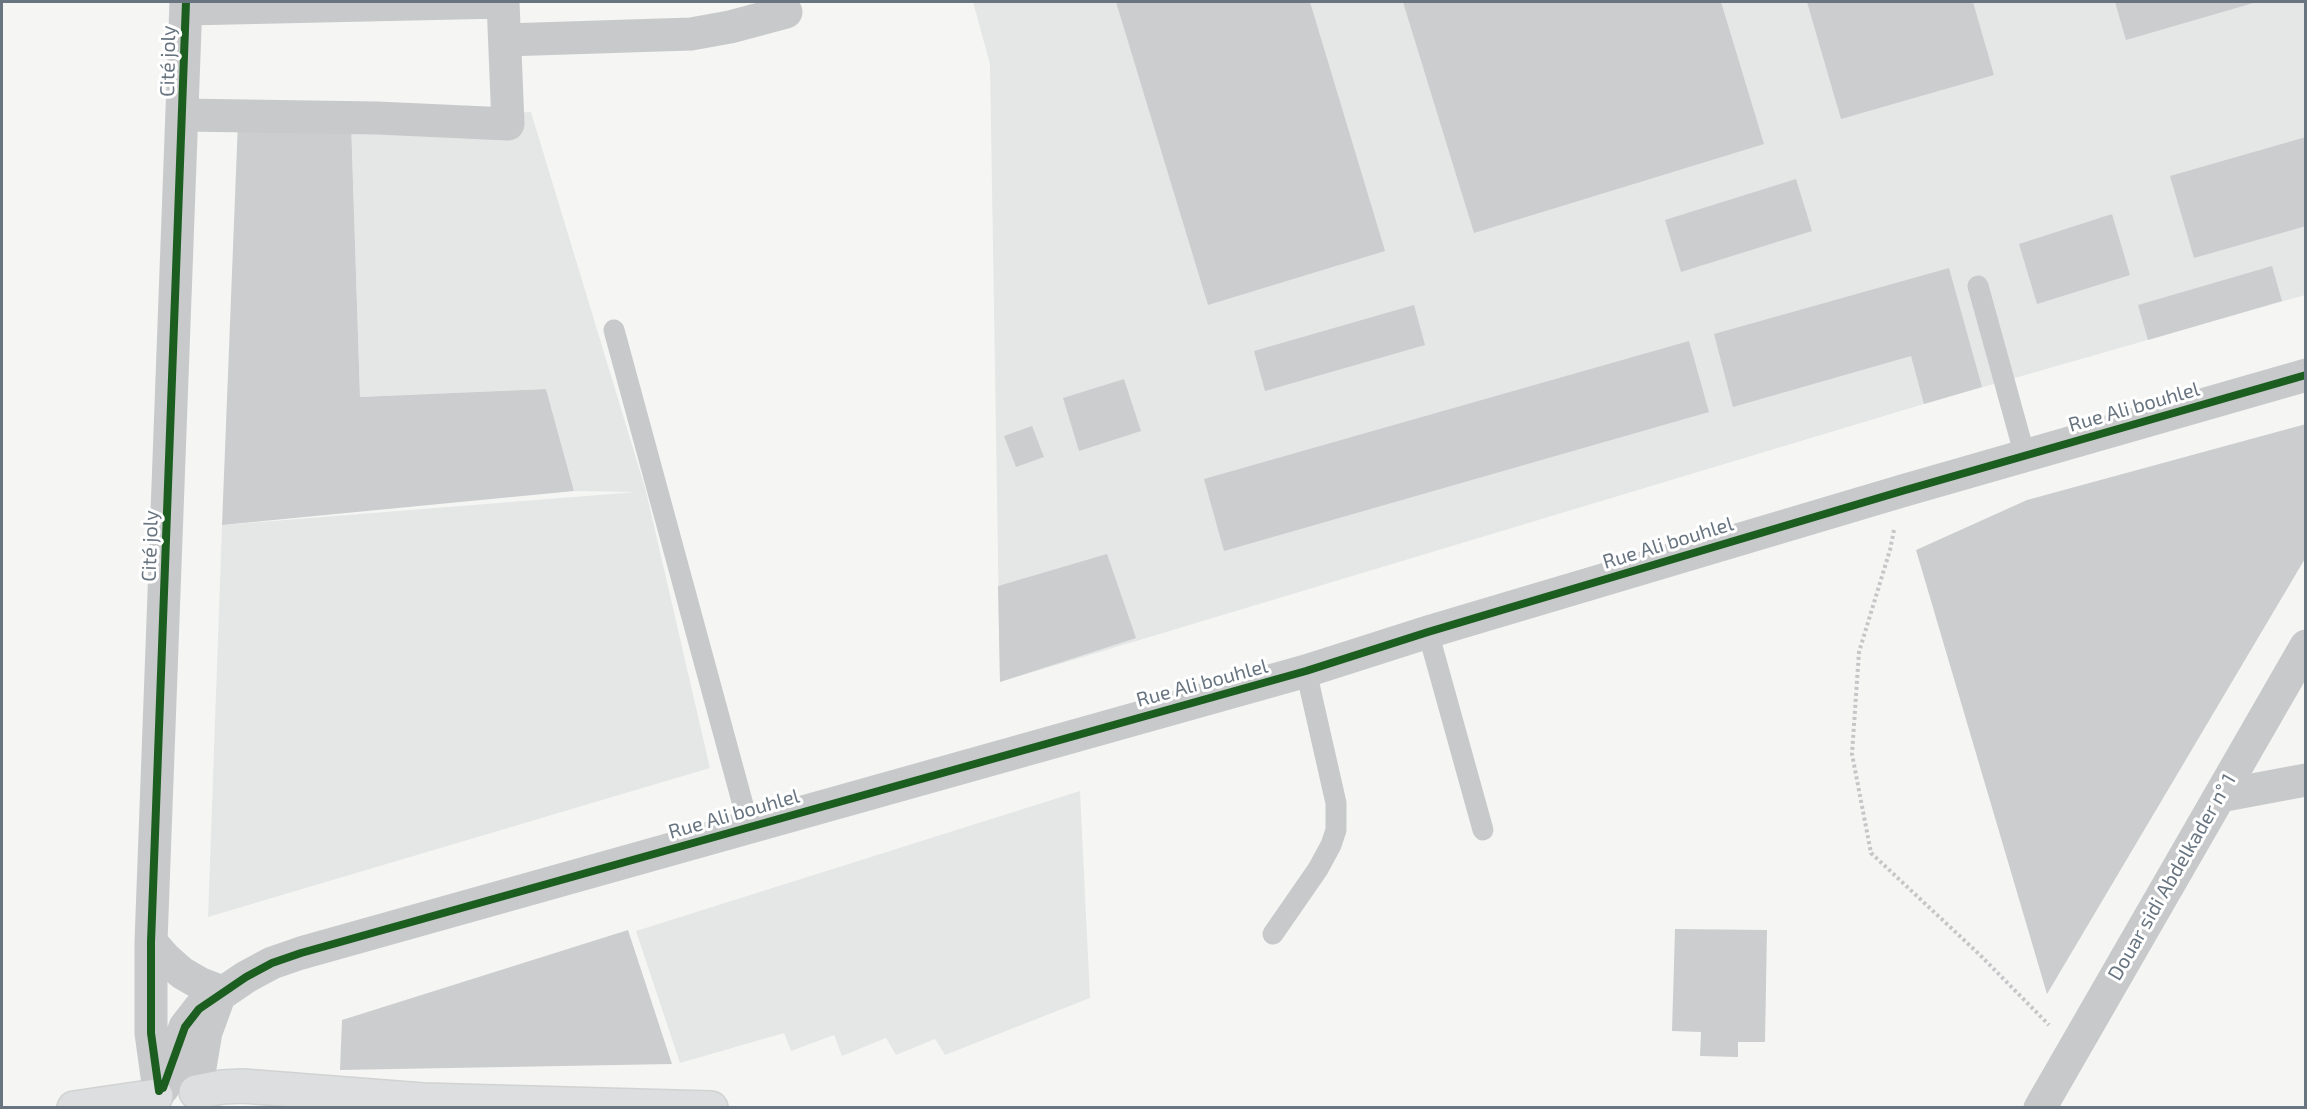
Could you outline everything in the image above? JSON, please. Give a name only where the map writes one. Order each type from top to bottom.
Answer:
[{"type":"main road","points":[[74,1107],[158,1096],[169,1084],[183,1084],[198,1097],[222,1087],[243,1086],[423,1100],[711,1107]]},
{"type":"main road","points":[[384,1107],[423,1100]]},
{"type":"street","points":[[183,115],[377,118],[508,124],[503,2],[186,5]]},
{"type":"street","name":"Cité joly","points":[[158,1096],[152,1034],[151,942],[186,5]]},
{"type":"street","points":[[505,40],[692,34],[730,27],[786,12]]},
{"type":"street","name":"Rue Ali bouhlel","points":[[158,1096],[185,1027],[199,1009],[222,992],[272,963],[301,953],[1306,671],[1428,632],[1902,491],[2306,375]]},
{"type":"street","name":"Douar sidi Abdelkader n° 1","points":[[2040,1107],[2306,646]]},
{"type":"street","points":[[2220,796],[2306,780]]},
{"type":"street","points":[[151,942],[182,973],[222,992],[206,1032],[198,1097]]},
{"type":"lane","points":[[1978,286],[2025,456]]},
{"type":"lane","points":[[614,330],[749,827]]},
{"type":"lane","points":[[1428,632],[1483,830]]},
{"type":"lane","points":[[1273,934],[1318,869],[1336,830],[1336,803],[1306,671]]},
{"type":"path","points":[[1902,491],[1890,550],[1859,652],[1852,754],[1871,853],[1980,955],[2072,1048]]},
{"type":"shaded area","points":[[973,2],[2305,2],[2305,295],[1924,404],[1000,682],[990,64]]},
{"type":"shaded area","points":[[531,112],[646,491],[710,768],[208,917],[222,525],[636,492],[574,491],[546,389],[360,397],[351,121]]},
{"type":"shaded area","points":[[1080,791],[1090,998],[945,1055],[935,1039],[896,1055],[886,1038],[842,1056],[834,1035],[791,1051],[784,1033],[680,1063],[636,931]]},
{"type":"building","points":[[1116,2],[1310,2],[1385,251],[1208,305]]},
{"type":"building","points":[[1403,2],[1721,2],[1764,144],[1474,233]]},
{"type":"building","points":[[1807,2],[1973,2],[1994,75],[1841,119]]},
{"type":"building","points":[[2115,2],[2257,2],[2126,40]]},
{"type":"building","points":[[238,121],[351,121],[360,397],[546,389],[574,491],[222,525]]},
{"type":"building","points":[[2306,137],[2306,226],[2194,258],[2170,176]]},
{"type":"building","points":[[1796,179],[1812,231],[1681,272],[1665,220]]},
{"type":"building","points":[[2112,214],[2130,275],[2037,304],[2019,244]]},
{"type":"building","points":[[2272,266],[2282,301],[2148,340],[2138,305]]},
{"type":"building","points":[[1949,268],[1982,387],[1924,404],[1911,356],[1733,407],[1714,334]]},
{"type":"building","points":[[1414,305],[1425,345],[1265,391],[1254,351]]},
{"type":"building","points":[[1689,341],[1709,412],[1224,551],[1204,479]]},
{"type":"building","points":[[1124,379],[1141,431],[1079,451],[1063,398]]},
{"type":"building","points":[[2306,424],[2306,557],[2047,994],[1916,550],[2027,500]]},
{"type":"building","points":[[1032,426],[1044,457],[1016,467],[1004,436]]},
{"type":"building","points":[[1107,554],[1136,638],[1000,682],[998,586]]},
{"type":"building","points":[[1675,929],[1767,930],[1765,1042],[1738,1042],[1738,1057],[1700,1056],[1701,1032],[1672,1031]]},
{"type":"building","points":[[628,930],[672,1064],[340,1070],[342,1020]]},
{"type":"cycle path","points":[[159,1091],[151,1033],[151,942],[186,2]]},
{"type":"cycle path","points":[[163,1088],[185,1027],[199,1009],[246,977],[272,963],[301,953],[1306,671],[1428,632],[1902,491],[2306,375]]}]
